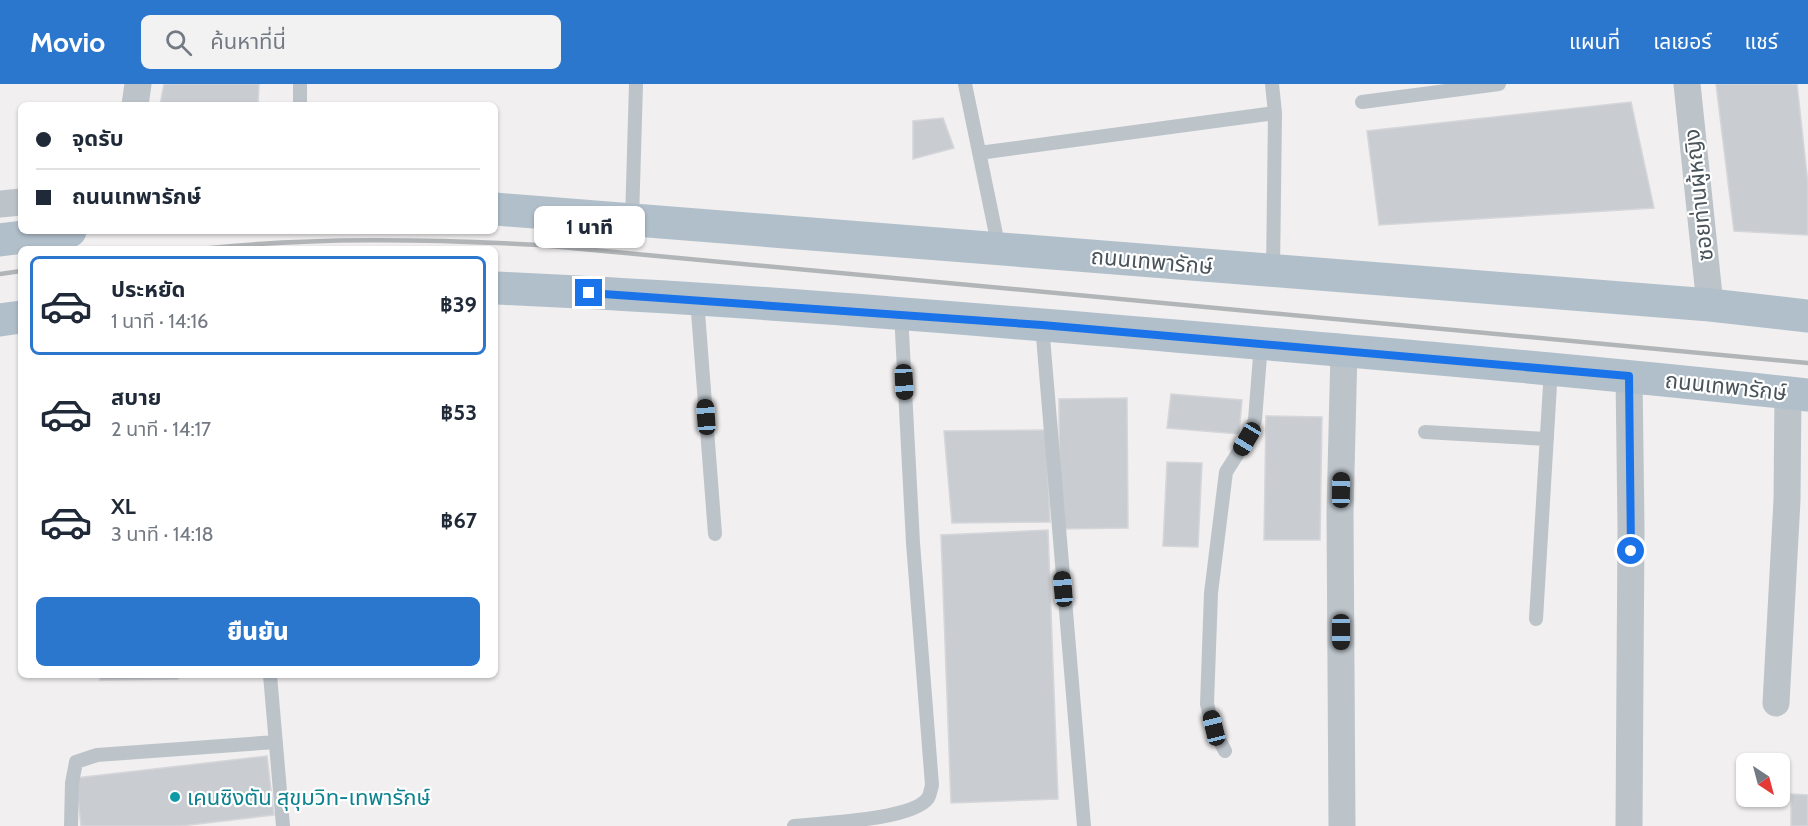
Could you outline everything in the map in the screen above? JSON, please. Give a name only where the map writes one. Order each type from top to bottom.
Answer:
[{"type":"main road","name":"ถนนเทพารักษ์","points":[[498,209],[1710,305],[1808,316]]},
{"type":"main road","points":[[0,240],[47,234]]},
{"type":"main road","name":"ถนนเทพารักษ์","points":[[498,288],[697,299],[1042,325],[1551,368],[1798,394]]},
{"type":"main road","points":[[0,320],[18,317]]},
{"type":"street","points":[[135,102],[138,84]]},
{"type":"street","name":"ซอยท่านผู้หญิง","points":[[1687,84],[1710,305]]},
{"type":"street","points":[[0,204],[18,202]]},
{"type":"street","points":[[1342,826],[1340,513],[1344,350]]},
{"type":"street","points":[[1629,376],[1631,528],[1629,826]]},
{"type":"street","points":[[1776,703],[1787,500],[1798,394]]},
{"type":"lane","points":[[300,84],[300,102]]},
{"type":"lane","points":[[632,220],[636,84]]},
{"type":"lane","points":[[965,84],[999,249]]},
{"type":"lane","points":[[1272,84],[1275,113],[1274,271]]},
{"type":"lane","points":[[1362,102],[1498,84]]},
{"type":"lane","points":[[980,153],[1275,113]]},
{"type":"lane","points":[[697,299],[715,534]]},
{"type":"lane","points":[[795,826],[884,817],[913,809],[927,799],[932,785],[913,543],[901,314]]},
{"type":"lane","points":[[1042,325],[1084,826]]},
{"type":"lane","points":[[1224,750],[1214,728],[1208,704],[1211,593],[1226,472],[1247,439],[1255,420],[1261,343]]},
{"type":"lane","points":[[1536,619],[1551,368]]},
{"type":"lane","points":[[1425,432],[1547,439]]},
{"type":"lane","points":[[270,678],[283,826]]},
{"type":"lane","points":[[71,826],[72,783],[76,762],[97,755],[276,742]]},
{"type":"building","points":[[164,84],[259,84],[258,102],[161,102]]},
{"type":"building","points":[[1716,84],[1797,84],[1808,184],[1808,235],[1734,231]]},
{"type":"building","points":[[1631,102],[1654,208],[1379,225],[1367,131]]},
{"type":"building","points":[[943,118],[954,148],[913,159],[913,121]]},
{"type":"building","points":[[1171,394],[1242,400],[1239,434],[1167,428]]},
{"type":"building","points":[[1127,398],[1128,528],[1060,529],[1059,399]]},
{"type":"building","points":[[1266,416],[1322,417],[1320,540],[1264,540]]},
{"type":"building","points":[[1046,430],[1050,522],[952,523],[944,431]]},
{"type":"building","points":[[1167,462],[1202,463],[1198,547],[1163,546]]},
{"type":"building","points":[[1048,530],[1058,799],[951,803],[941,535]]},
{"type":"building","points":[[100,678],[178,678],[178,679],[100,680]]},
{"type":"building","name":"เคนซิงตัน สุขุมวิท-เทพารักษ์","points":[[267,756],[274,815],[181,826],[81,826],[76,778]]},
{"type":"building","points":[[1791,794],[1808,795],[1808,826],[1791,826]]},
{"type":"railway","points":[[232,246],[370,240],[539,245],[1808,363]]},
{"type":"railway","points":[[0,274],[18,271]]},
{"type":"place","name":"เคนซิงตัน สุขุมวิท-เทพารักษ์","points":[[175,797]]},
{"type":"route","points":[[589,293],[1042,325],[1629,376],[1631,551]]}]
